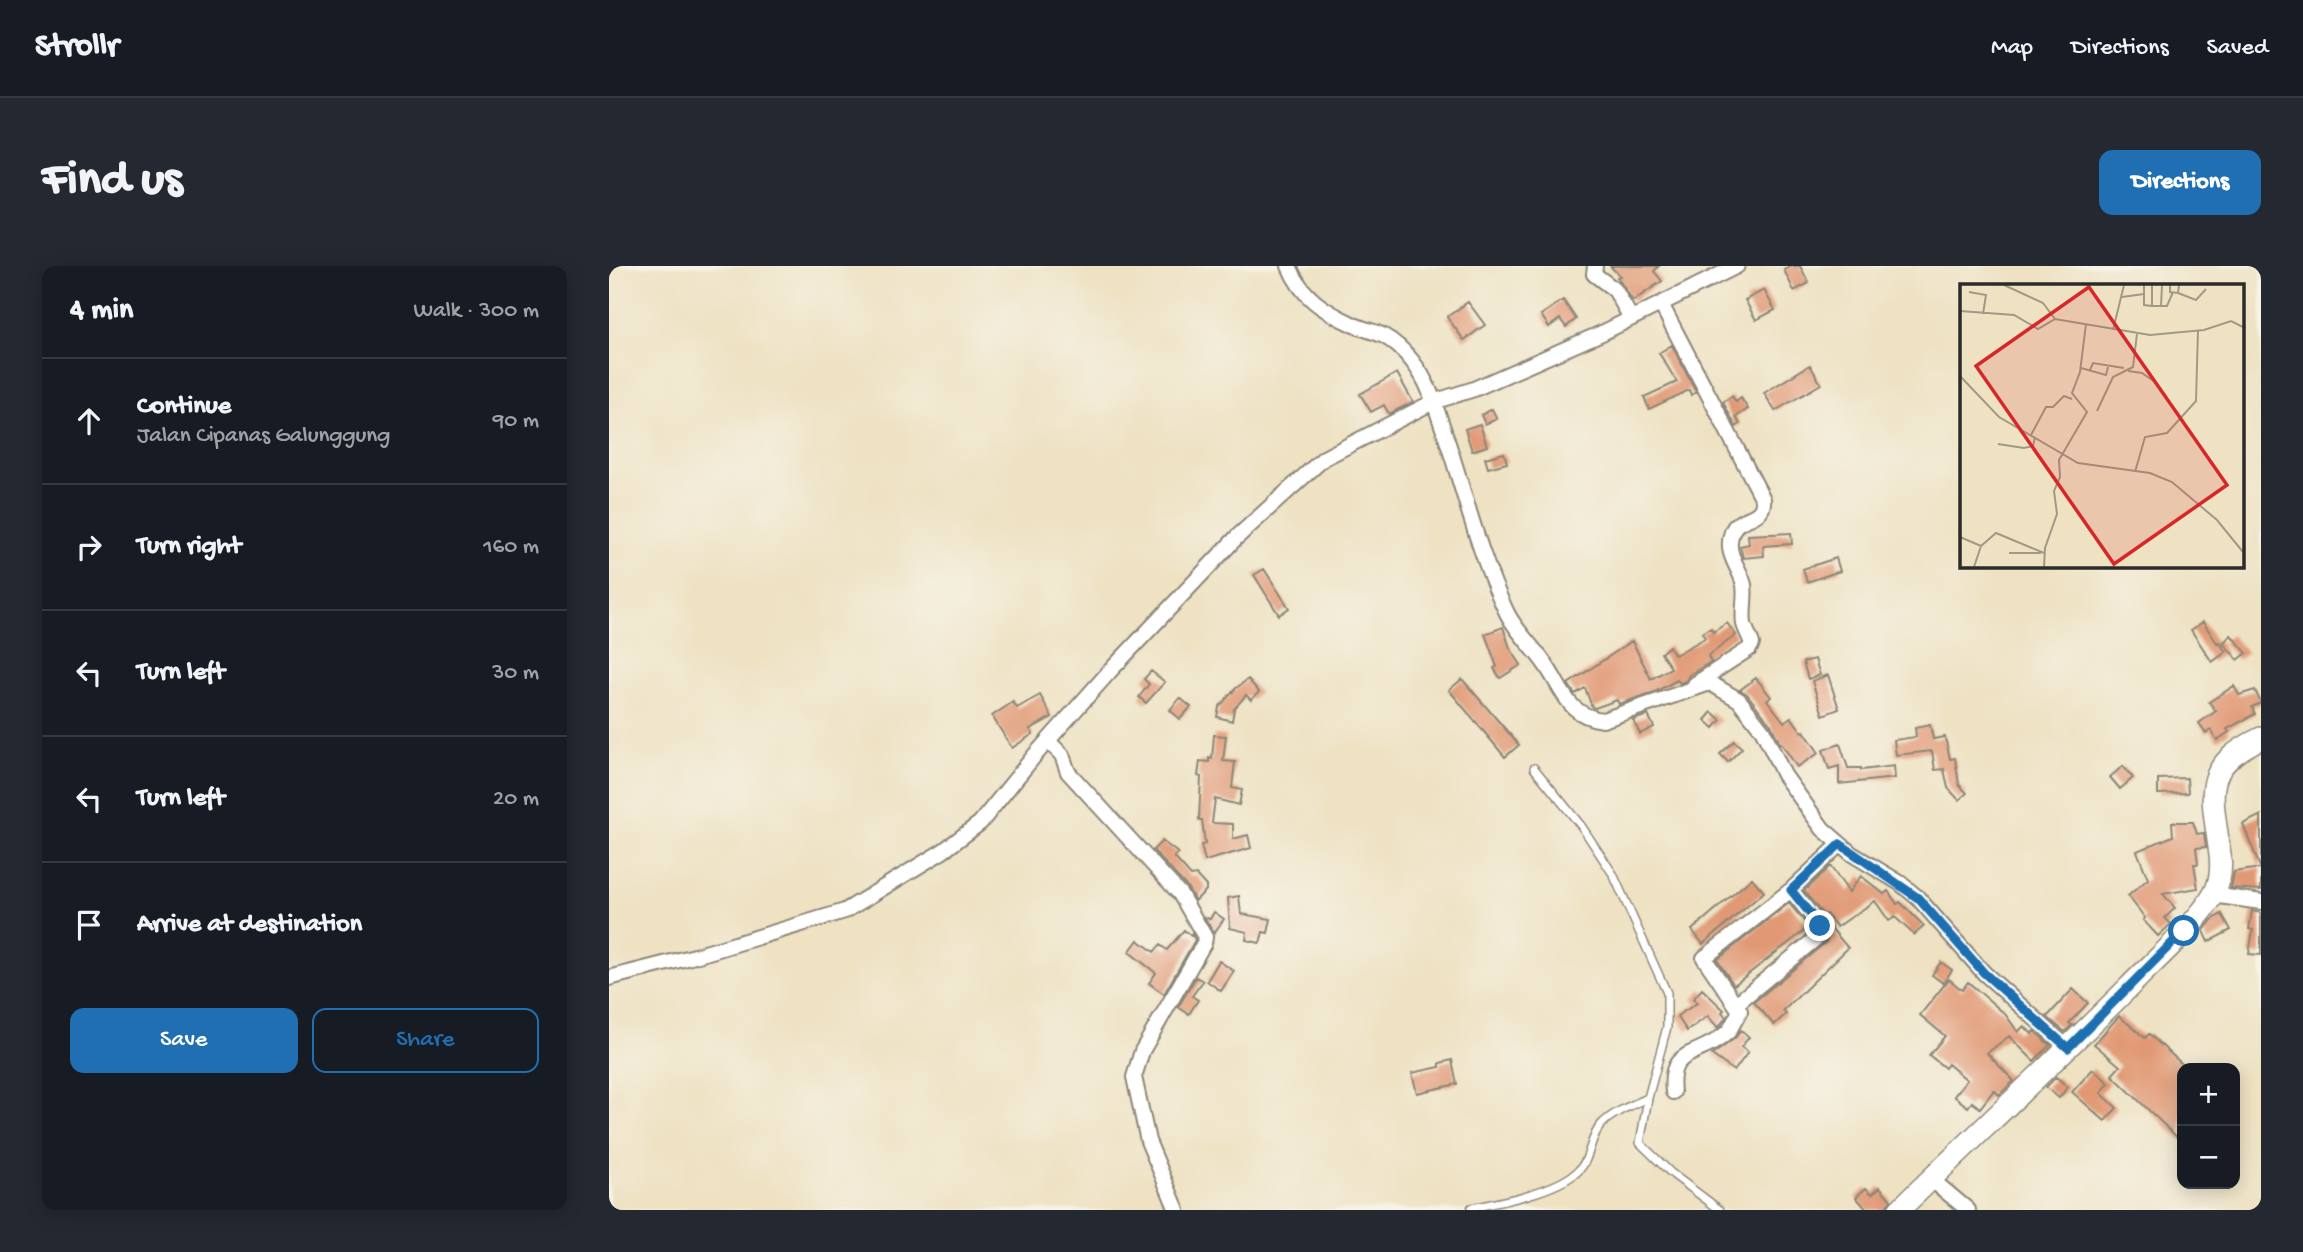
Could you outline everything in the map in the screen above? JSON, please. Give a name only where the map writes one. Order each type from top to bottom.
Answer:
[{"type":"street","points":[[1289,266],[1312,302],[1355,325],[1383,335],[1401,348],[1414,363],[1433,402],[1485,560],[1508,616],[1546,665],[1572,708],[1594,719],[1603,720],[1710,683],[1739,700],[1763,732],[1784,775],[1823,829],[1840,844],[1918,898],[1984,973],[2068,1048]]},
{"type":"street","points":[[1595,266],[1594,274],[1615,290],[1631,318]]},
{"type":"street","points":[[609,978],[695,956],[845,911],[943,851],[980,823],[1054,747],[1110,671],[1236,538],[1324,458],[1433,402],[1474,389],[1631,318],[1737,266]]},
{"type":"street","points":[[1661,303],[1763,499],[1757,516],[1735,526],[1731,535],[1731,557],[1744,587],[1744,623],[1752,641],[1751,647],[1685,691]]},
{"type":"street","points":[[1899,1210],[2068,1048],[2184,931],[2213,895],[2220,882],[2222,863],[2212,798],[2214,779],[2227,759],[2238,749],[2261,738]]},
{"type":"street","points":[[1054,747],[1068,772],[1180,894],[1205,937],[1142,1051],[1134,1077],[1148,1141],[1177,1210]]},
{"type":"street","points":[[1673,1092],[1671,1074],[1676,1063],[1719,1040],[1729,1031],[1739,1013],[1736,1004],[1704,958],[1791,890],[1840,844]]},
{"type":"street","points":[[1736,1004],[1820,935],[1820,926],[1791,890]]},
{"type":"street","points":[[2213,895],[2261,902]]},
{"type":"street","points":[[1931,1179],[1968,1210]]},
{"type":"lane","points":[[1534,768],[1582,827],[1613,874],[1667,993],[1667,1027],[1647,1098],[1640,1143],[1671,1173],[1720,1210]]},
{"type":"lane","points":[[1471,1208],[1519,1199],[1573,1175],[1586,1161],[1600,1126],[1614,1114],[1647,1098]]},
{"type":"building","points":[[1610,266],[1659,266],[1654,271],[1662,281],[1633,301],[1617,277],[1620,276]]},
{"type":"building","points":[[1800,266],[1809,283],[1794,291],[1784,270]]},
{"type":"building","points":[[1764,290],[1775,310],[1756,320],[1745,300]]},
{"type":"building","points":[[1563,300],[1576,319],[1566,327],[1560,319],[1549,327],[1541,315]]},
{"type":"building","points":[[1468,302],[1485,325],[1464,340],[1447,317]]},
{"type":"building","points":[[1672,345],[1696,392],[1691,395],[1689,390],[1649,409],[1644,397],[1677,382],[1659,353]]},
{"type":"building","points":[[1810,365],[1821,384],[1775,411],[1764,393]]},
{"type":"building","points":[[1397,373],[1413,402],[1389,414],[1384,405],[1371,412],[1360,394]]},
{"type":"building","points":[[1732,396],[1736,402],[1741,398],[1748,409],[1736,417],[1740,424],[1736,427],[1723,402]]},
{"type":"building","points":[[1492,409],[1497,419],[1485,424],[1481,415]]},
{"type":"building","points":[[1480,424],[1487,446],[1472,451],[1465,429]]},
{"type":"building","points":[[1504,453],[1507,463],[1488,468],[1485,458]]},
{"type":"building","points":[[1791,533],[1792,544],[1763,546],[1764,556],[1743,558],[1740,546],[1749,544],[1748,535]]},
{"type":"building","points":[[1836,558],[1840,571],[1807,582],[1803,569]]},
{"type":"building","points":[[1264,569],[1289,608],[1279,615],[1254,575]]},
{"type":"building","points":[[2203,622],[2226,652],[2212,662],[2191,630]]},
{"type":"building","points":[[1727,623],[1736,635],[1708,656],[1711,662],[1689,675],[1686,681],[1680,683],[1677,680],[1655,692],[1619,704],[1617,700],[1595,708],[1592,707],[1585,688],[1575,694],[1568,684],[1632,641],[1651,679],[1671,668],[1661,653],[1669,646],[1675,655],[1705,638],[1702,633],[1711,628],[1713,632]]},
{"type":"building","points":[[1503,627],[1510,648],[1521,665],[1500,678],[1494,668],[1497,667],[1485,634]]},
{"type":"building","points":[[2231,635],[2247,653],[2238,660],[2223,643]]},
{"type":"building","points":[[1815,659],[1820,675],[1808,679],[1803,662]]},
{"type":"building","points":[[1151,671],[1165,682],[1146,703],[1139,697],[1149,684],[1144,679]]},
{"type":"building","points":[[1828,675],[1839,709],[1823,715],[1812,681]]},
{"type":"building","points":[[1756,678],[1771,697],[1767,700],[1784,722],[1791,717],[1819,753],[1797,767],[1780,744],[1771,725],[1747,694],[1740,690]]},
{"type":"building","points":[[1248,679],[1259,692],[1251,700],[1246,695],[1234,709],[1232,721],[1217,717],[1219,707]]},
{"type":"building","points":[[1462,679],[1519,745],[1505,757],[1449,690]]},
{"type":"building","points":[[2234,686],[2239,695],[2255,690],[2261,703],[2252,707],[2255,714],[2227,729],[2229,732],[2217,740],[2211,730],[2206,733],[2199,723],[2216,711],[2209,702]]},
{"type":"building","points":[[1040,695],[1052,717],[1030,729],[1033,734],[1012,748],[992,716],[1013,702],[1017,708]]},
{"type":"building","points":[[1180,698],[1191,707],[1180,719],[1170,710]]},
{"type":"building","points":[[1712,712],[1721,720],[1714,728],[1705,720]]},
{"type":"building","points":[[1648,715],[1654,727],[1640,734],[1633,720]]},
{"type":"building","points":[[1930,725],[1933,739],[1945,737],[1950,759],[1955,758],[1959,785],[1967,793],[1959,800],[1948,788],[1944,769],[1935,770],[1932,751],[1896,755],[1894,740],[1916,737],[1915,728]]},
{"type":"building","points":[[1214,735],[1226,736],[1223,761],[1235,762],[1232,788],[1242,790],[1239,805],[1215,799],[1212,823],[1233,824],[1233,839],[1248,835],[1251,848],[1205,861],[1201,845],[1205,844],[1202,820],[1199,820],[1201,777],[1198,776],[1200,761],[1209,762],[1209,758],[1212,759]]},
{"type":"building","points":[[1734,741],[1742,748],[1728,762],[1720,754]]},
{"type":"building","points":[[1840,744],[1848,768],[1861,770],[1894,766],[1895,778],[1839,784],[1839,766],[1829,769],[1823,750]]},
{"type":"building","points":[[2123,766],[2133,778],[2120,789],[2110,777]]},
{"type":"building","points":[[2187,778],[2188,793],[2158,794],[2158,779]]},
{"type":"building","points":[[2261,815],[2261,867],[2260,867],[2243,824]]},
{"type":"building","points":[[2172,822],[2193,822],[2197,834],[2204,833],[2206,847],[2196,848],[2198,864],[2194,864],[2198,888],[2163,894],[2175,908],[2165,918],[2171,924],[2158,936],[2143,920],[2145,918],[2128,896],[2148,879],[2137,851],[2173,836]]},
{"type":"building","points":[[1162,841],[1178,853],[1174,857],[1191,876],[1196,875],[1206,886],[1206,890],[1195,901],[1187,887],[1153,850]]},
{"type":"building","points":[[1830,866],[1849,892],[1861,876],[1884,894],[1888,891],[1897,904],[1900,902],[1924,926],[1914,935],[1895,917],[1889,921],[1875,901],[1837,927],[1826,914],[1824,916],[1804,891]]},
{"type":"building","points":[[2261,868],[2261,890],[2231,888],[2234,872]]},
{"type":"building","points":[[1752,878],[1764,892],[1703,944],[1692,930]]},
{"type":"building","points":[[1239,896],[1241,914],[1271,919],[1268,933],[1263,932],[1260,943],[1246,940],[1247,932],[1230,928],[1228,898]]},
{"type":"building","points":[[1789,903],[1809,927],[1734,985],[1717,960]]},
{"type":"building","points":[[2252,911],[2261,913],[2261,955],[2249,954],[2253,930],[2249,929]]},
{"type":"building","points":[[1214,912],[1224,919],[1214,933],[1204,917],[1210,919]]},
{"type":"building","points":[[2222,914],[2231,930],[2208,942],[2203,931],[2212,920]]},
{"type":"building","points":[[1831,928],[1848,948],[1783,1011],[1786,1014],[1774,1025],[1754,1002],[1826,942]]},
{"type":"building","points":[[1184,930],[1191,936],[1192,934],[1195,940],[1164,994],[1149,983],[1156,973],[1129,952],[1138,940],[1154,952],[1160,945],[1167,950]]},
{"type":"building","points":[[1219,961],[1234,971],[1221,991],[1207,981]]},
{"type":"building","points":[[1941,962],[1952,970],[1943,983],[1932,975]]},
{"type":"building","points":[[1196,977],[1203,981],[1192,996],[1198,1000],[1189,1014],[1178,1007]]},
{"type":"building","points":[[1949,979],[1962,990],[1968,982],[2005,1014],[2018,1032],[2024,1026],[2050,1045],[2034,1061],[2009,1036],[1987,1053],[2014,1081],[1999,1095],[1994,1090],[1980,1108],[1972,1102],[1968,1107],[1954,1096],[1967,1080],[1948,1064],[1945,1068],[1929,1055],[1945,1036],[1920,1015]]},
{"type":"building","points":[[1702,989],[1724,1010],[1722,1012],[1726,1017],[1718,1028],[1708,1016],[1687,1031],[1677,1016],[1697,1003],[1693,999]]},
{"type":"building","points":[[2073,989],[2088,1003],[2069,1023],[2072,1025],[2065,1032],[2047,1017]]},
{"type":"building","points":[[2119,1016],[2145,1038],[2149,1034],[2181,1063],[2177,1063],[2177,1137],[2112,1075],[2120,1066],[2094,1044]]},
{"type":"building","points":[[1741,1030],[1749,1037],[1741,1047],[1748,1052],[1734,1071],[1712,1055],[1735,1038]]},
{"type":"building","points":[[1452,1060],[1457,1084],[1417,1093],[1412,1073],[1440,1067],[1440,1063]]},
{"type":"building","points":[[2093,1069],[2109,1083],[2101,1093],[2117,1108],[2105,1121],[2072,1092]]},
{"type":"building","points":[[2056,1077],[2068,1087],[2059,1098],[2046,1087]]},
{"type":"building","points":[[1880,1187],[1891,1200],[1883,1210],[1867,1210],[1856,1197],[1866,1188],[1872,1194]]},
{"type":"route","points":[[1820,926],[1791,890],[1840,844],[1918,898],[1984,973],[2068,1048],[2184,931]]}]
